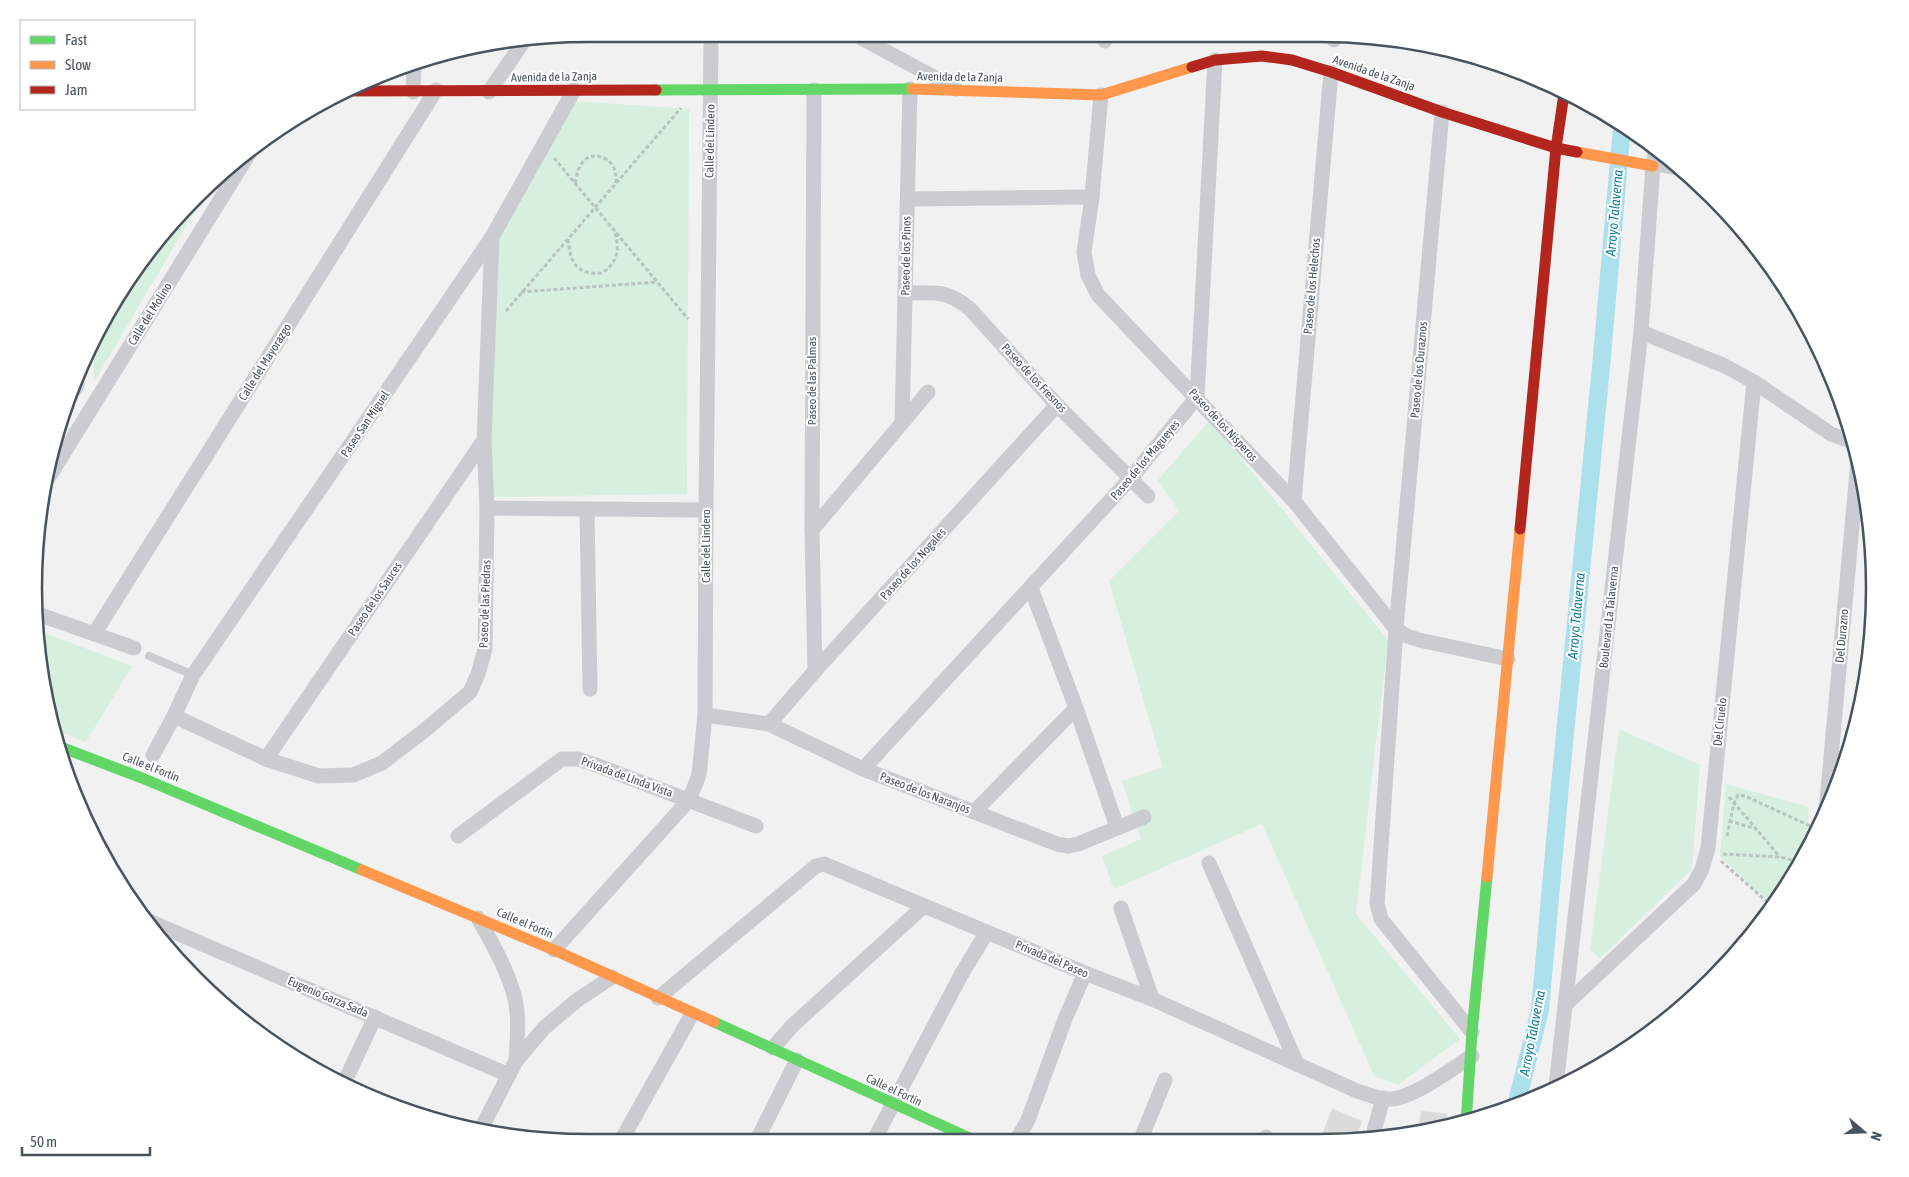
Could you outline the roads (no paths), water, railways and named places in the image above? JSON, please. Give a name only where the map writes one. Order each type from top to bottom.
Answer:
[{"type":"street","name":"Calle del Lindero","points":[[554,950],[689,800],[698,775],[706,715],[711,42]]},
{"type":"street","points":[[870,42],[958,90]]},
{"type":"street","points":[[488,92],[519,47]]},
{"type":"street","name":"Avenida de la Zanja","points":[[364,91],[414,92],[436,90],[488,92],[710,89],[958,90],[1101,95],[1215,60],[1262,56],[1292,60],[1331,72],[1442,112],[1556,148],[1577,150],[1653,166]]},
{"type":"street","points":[[1197,397],[1215,60]]},
{"type":"street","points":[[414,71],[414,92]]},
{"type":"street","name":"Paseo de los Helechos","points":[[1294,501],[1331,72]]},
{"type":"street","name":"Calle del Mayorazgo","points":[[94,634],[436,90]]},
{"type":"street","name":"Paseo San Miguel","points":[[153,755],[193,675],[492,237],[574,90]]},
{"type":"street","name":"Paseo de las Palmas","points":[[814,90],[812,530],[815,671]]},
{"type":"street","name":"Paseo de los Pinos","points":[[902,423],[910,90]]},
{"type":"street","name":"Paseo de los Nísperos","points":[[1101,95],[1092,197],[1084,252],[1088,275],[1098,295],[1294,501],[1396,629],[1407,636],[1419,640],[1508,659]]},
{"type":"street","points":[[1467,1115],[1472,1056],[1472,1032],[1556,148],[1563,100]]},
{"type":"street","name":"Paseo de los Duraznos","points":[[1442,112],[1396,629],[1377,904],[1381,919],[1472,1032]]},
{"type":"street","name":"Boulevard La Talaverna","points":[[1557,1080],[1641,332],[1655,156]]},
{"type":"street","name":"Calle del Molino","points":[[57,463],[240,168]]},
{"type":"street","points":[[908,199],[1092,197]]},
{"type":"street","name":"Paseo de las Piedras","points":[[174,716],[266,759],[319,776],[353,775],[382,762],[425,730],[470,692],[478,674],[485,649],[487,508],[484,440],[492,237]]},
{"type":"street","name":"Paseo de los Fresnos","points":[[906,293],[947,294],[957,298],[970,309],[1057,405],[1148,496]]},
{"type":"street","points":[[1641,332],[1725,366],[1754,382],[1830,434],[1846,439]]},
{"type":"street","name":"Del Ciruelo","points":[[1566,1004],[1694,884],[1702,869],[1708,848],[1754,382]]},
{"type":"street","points":[[812,530],[928,392]]},
{"type":"street","name":"Paseo de los Magueyes","points":[[863,769],[1130,479],[1197,397]]},
{"type":"street","name":"Paseo de los Nogales","points":[[769,724],[1057,405]]},
{"type":"street","name":"Paseo de los Sauces","points":[[266,759],[484,440]]},
{"type":"street","name":"Del Durazno","points":[[1828,789],[1856,482]]},
{"type":"street","points":[[487,508],[706,510]]},
{"type":"street","points":[[587,508],[590,689]]},
{"type":"street","points":[[1031,588],[1076,708],[1117,827]]},
{"type":"street","points":[[44,615],[134,648]]},
{"type":"street","points":[[974,812],[1076,708]]},
{"type":"street","name":"Paseo de los Naranjos","points":[[706,715],[769,724],[863,769],[1056,844],[1069,846],[1078,844],[1144,817]]},
{"type":"street","name":"Calle el Fortín","points":[[67,749],[142,778],[554,950],[960,1134]]},
{"type":"street","name":"Privada de LInda Vista","points":[[458,836],[562,759],[578,759],[596,765],[756,826]]},
{"type":"street","points":[[1209,863],[1297,1064]]},
{"type":"street","name":"Privada del Paseo","points":[[658,998],[820,864],[829,865],[1085,974],[1152,999],[1357,1091],[1389,1100],[1403,1098],[1472,1056]]},
{"type":"street","points":[[773,1048],[792,1026],[924,906]]},
{"type":"street","points":[[1121,908],[1152,999]]},
{"type":"street","points":[[478,918],[499,954],[514,996],[518,1023],[516,1060]]},
{"type":"street","name":"Eugenio Garza Sada","points":[[159,925],[509,1075]]},
{"type":"street","points":[[877,1134],[961,975],[987,932]]},
{"type":"street","points":[[1020,1134],[1028,1120],[1065,1019],[1085,974]]},
{"type":"street","points":[[483,1124],[516,1060],[544,1028],[576,1000],[612,977]]},
{"type":"street","points":[[625,1134],[692,1014]]},
{"type":"street","points":[[346,1078],[375,1017]]},
{"type":"street","points":[[760,1134],[797,1060]]},
{"type":"street","points":[[1143,1134],[1165,1080]]},
{"type":"street","points":[[1374,1131],[1383,1098]]},
{"type":"lane","points":[[1653,166],[1672,171]]},
{"type":"lane","points":[[149,656],[193,675]]},
{"type":"waterway","name":"Arroyo Talaverna","points":[[1518,1097],[1540,1010],[1621,133]]}]
